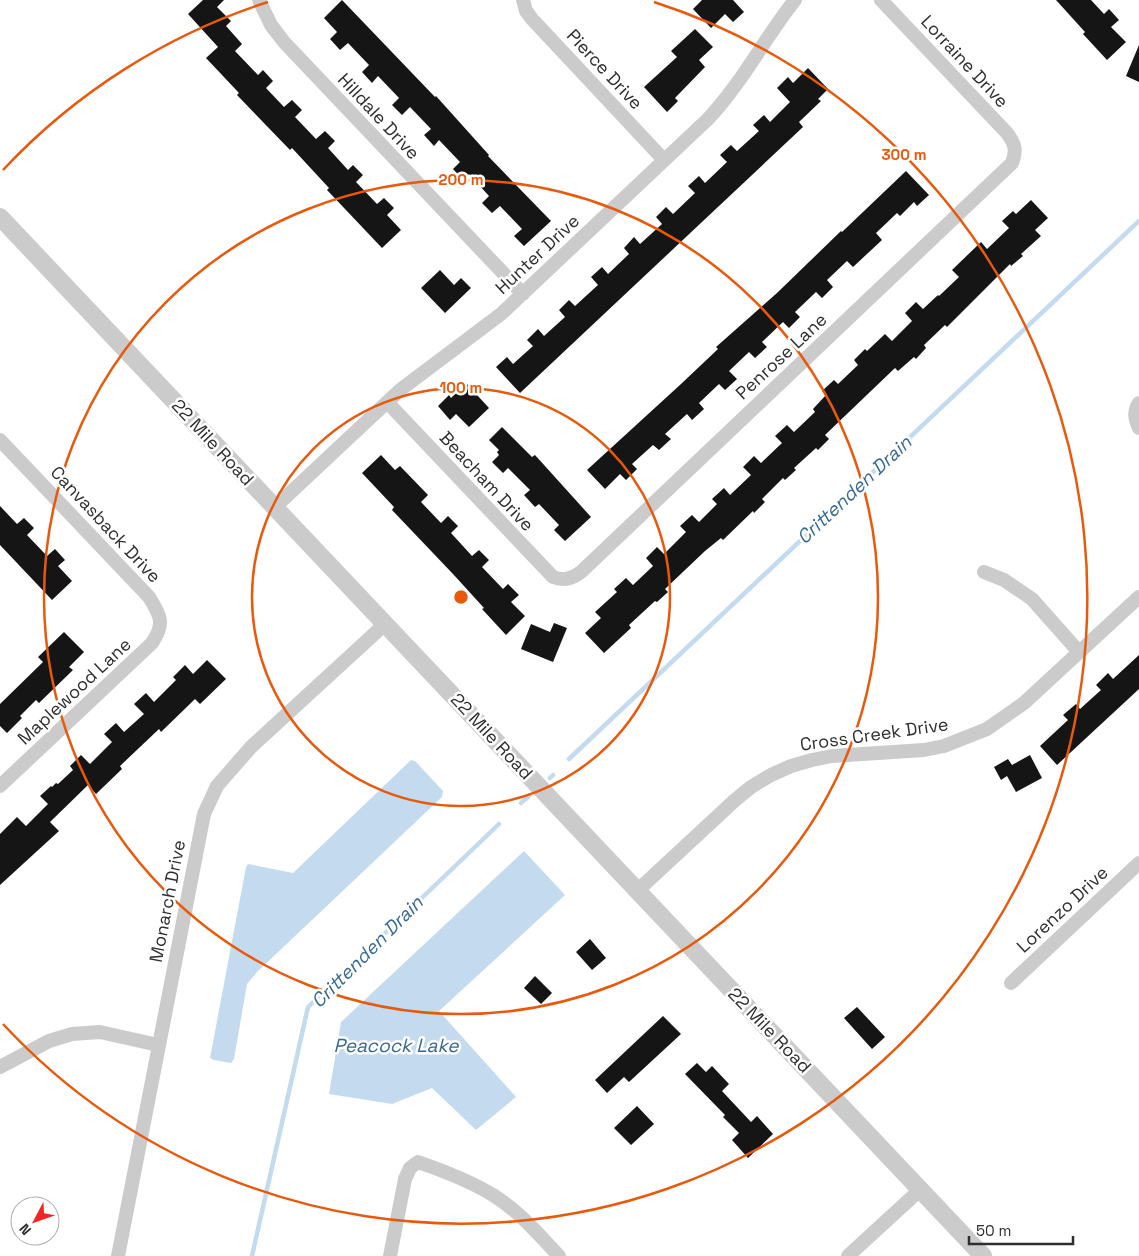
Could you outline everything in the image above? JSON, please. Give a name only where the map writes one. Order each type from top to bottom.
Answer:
[{"type":"street","name":"Hilldale Drive","points":[[259,0],[271,25],[284,42],[523,294]]},
{"type":"street","name":"Pierce Drive","points":[[523,0],[526,10],[532,19],[664,160]]},
{"type":"street","name":"Hunter Drive","points":[[275,507],[387,402],[421,373],[494,320],[523,294],[723,103],[795,0]]},
{"type":"street","name":"Lorraine Drive","points":[[881,0],[1007,133],[1013,141],[1016,151]]},
{"type":"street","name":"Penrose Lane","points":[[564,580],[575,577],[581,572],[1006,170],[1012,163],[1016,151]]},
{"type":"street","name":"22 Mile Road","points":[[0,216],[983,1256]]},
{"type":"street","name":"Beacham Drive","points":[[387,402],[546,570],[553,577],[564,580]]},
{"type":"street","name":"Canvasback Drive","points":[[0,440],[149,597],[158,611],[161,623],[158,634],[152,643]]},
{"type":"street","points":[[984,572],[1018,588],[1032,600],[1079,652]]},
{"type":"street","name":"Cross Creek Drive","points":[[637,891],[734,801],[770,775],[812,760],[859,753],[924,750],[944,746],[987,729],[1024,703],[1139,597]]},
{"type":"street","name":"Monarch Drive","points":[[118,1256],[204,814],[217,786],[251,747],[385,624]]},
{"type":"street","name":"Maplewood Lane","points":[[0,786],[152,643]]},
{"type":"street","name":"Lorenzo Drive","points":[[1011,983],[1139,863]]},
{"type":"street","points":[[0,1067],[49,1041],[72,1034],[100,1032],[158,1045]]},
{"type":"street","points":[[390,1256],[405,1179],[410,1168],[418,1162],[452,1175],[494,1196],[517,1213],[560,1256]]},
{"type":"street","points":[[848,1256],[920,1189]]},
{"type":"water","points":[[411,760],[415,761],[443,791],[442,797],[257,972],[247,984],[234,1059],[231,1063],[210,1058],[248,864],[293,873]]},
{"type":"water","name":"Peacock Lake","points":[[524,851],[565,895],[439,1011],[516,1097],[476,1130],[432,1088],[392,1104],[329,1094],[341,1022]]},
{"type":"building","points":[[203,0],[224,0],[217,7],[231,21],[226,26],[242,44],[235,51],[258,75],[263,70],[273,81],[266,88],[284,107],[292,100],[302,110],[295,117],[316,139],[325,131],[335,141],[328,148],[348,170],[353,165],[363,175],[356,182],[377,204],[384,198],[394,208],[387,215],[401,230],[382,248],[327,190],[329,188],[292,148],[290,150],[237,95],[239,93],[206,58],[218,47],[188,14]]},
{"type":"building","points":[[342,0],[436,96],[488,156],[551,221],[524,246],[514,236],[522,229],[500,206],[492,213],[482,203],[489,196],[469,174],[463,180],[453,169],[460,162],[439,140],[434,146],[424,135],[431,129],[410,107],[402,115],[392,105],[399,98],[378,76],[372,83],[362,72],[369,65],[348,43],[340,50],[330,39],[337,32],[324,18]]},
{"type":"building","points":[[702,0],[733,0],[744,12],[733,22],[725,14],[711,28],[693,9]]},
{"type":"building","points":[[1056,0],[1091,0],[1104,14],[1109,9],[1119,20],[1111,27],[1126,42],[1107,60]]},
{"type":"building","points":[[695,29],[713,47],[699,60],[705,67],[675,98],[678,101],[667,112],[644,87],[677,57],[671,51]]},
{"type":"building","points":[[1139,45],[1139,82],[1126,76]]},
{"type":"building","points":[[808,68],[828,89],[818,99],[821,101],[799,122],[803,127],[520,393],[496,367],[507,357],[513,364],[533,346],[527,340],[538,329],[544,336],[565,317],[559,310],[569,300],[575,306],[598,285],[591,277],[602,267],[608,274],[629,254],[624,248],[634,237],[640,244],[662,224],[656,217],[666,207],[673,214],[695,193],[688,186],[699,176],[705,183],[727,162],[720,155],[731,145],[737,151],[759,131],[753,125],[764,115],[770,122],[790,102],[777,88],[788,77],[793,83]]},
{"type":"building","points":[[906,171],[929,195],[917,206],[914,202],[900,216],[897,213],[876,233],[882,240],[853,267],[847,261],[827,280],[833,287],[822,298],[816,292],[795,312],[800,317],[789,328],[783,322],[762,342],[767,347],[755,358],[749,352],[729,371],[737,379],[725,390],[719,384],[699,403],[704,409],[692,420],[687,414],[665,434],[671,439],[659,450],[653,445],[632,464],[637,469],[626,480],[620,474],[605,489],[587,470],[681,384],[718,349],[716,347],[777,293]]},
{"type":"building","points":[[1031,200],[1048,218],[1035,230],[1041,236],[1021,254],[1023,256],[1011,266],[1010,264],[947,327],[945,325],[924,345],[926,348],[916,359],[914,357],[898,371],[895,368],[825,435],[829,439],[818,450],[816,448],[794,468],[796,470],[785,480],[783,478],[762,499],[765,502],[754,513],[753,511],[723,540],[721,538],[705,551],[665,589],[668,592],[657,602],[655,601],[629,625],[631,628],[604,653],[585,633],[601,618],[595,612],[617,592],[614,589],[626,578],[633,585],[653,566],[646,558],[657,547],[664,554],[686,532],[680,526],[692,515],[699,522],[717,504],[712,499],[724,488],[730,495],[751,475],[743,467],[754,456],[761,463],[782,443],[775,436],[787,425],[794,432],[815,412],[813,409],[826,395],[822,391],[834,380],[838,384],[858,365],[854,360],[885,334],[892,341],[912,321],[905,313],[916,302],[923,309],[939,296],[959,277],[952,270],[981,242],[987,249],[1009,228],[1002,221],[1013,211],[1016,214]]},
{"type":"building","points":[[440,270],[454,285],[461,278],[471,288],[445,313],[421,288]]},
{"type":"building","points":[[466,383],[489,408],[469,427],[456,414],[450,420],[438,406],[449,395],[451,398]]},
{"type":"building","points":[[502,427],[532,457],[535,455],[591,517],[565,541],[554,530],[559,525],[539,504],[535,507],[524,495],[530,490],[508,468],[503,473],[492,462],[499,455],[497,452],[499,450],[489,440]]},
{"type":"building","points":[[381,455],[395,470],[400,466],[428,495],[421,502],[441,523],[448,516],[458,526],[451,533],[472,556],[479,550],[489,560],[482,567],[503,589],[508,584],[519,595],[511,602],[525,616],[506,635],[453,574],[392,510],[394,507],[362,473]]},
{"type":"building","points":[[0,506],[17,524],[24,518],[34,528],[27,535],[47,556],[55,549],[65,560],[58,566],[72,581],[52,600],[0,545]]},
{"type":"building","points":[[554,623],[567,628],[553,662],[521,649],[531,624],[550,632]]},
{"type":"building","points":[[64,632],[84,652],[69,667],[73,670],[39,703],[36,700],[7,733],[0,726],[0,704],[43,662],[38,657]]},
{"type":"building","points":[[1139,655],[1139,689],[1057,765],[1040,746],[1068,720],[1063,715],[1076,704],[1080,709],[1101,690],[1096,685],[1108,673],[1113,679]]},
{"type":"building","points":[[207,660],[226,679],[200,704],[195,699],[161,732],[159,729],[120,766],[122,769],[96,794],[88,785],[50,822],[59,831],[0,885],[0,834],[17,817],[26,826],[48,804],[40,796],[51,786],[56,783],[58,784],[73,770],[70,766],[81,755],[90,764],[112,742],[104,734],[116,723],[124,732],[144,714],[134,704],[146,693],[154,702],[176,680],[173,677],[185,665],[193,674]]},
{"type":"building","points":[[1030,755],[1042,778],[1016,792],[1007,776],[1001,780],[994,767],[1008,759],[1012,765]]},
{"type":"building","points":[[590,939],[606,958],[592,970],[576,952]]},
{"type":"building","points":[[535,976],[552,993],[541,1004],[524,988]]},
{"type":"building","points":[[857,1007],[885,1037],[872,1049],[844,1018]]},
{"type":"building","points":[[663,1016],[681,1034],[629,1082],[624,1077],[607,1093],[595,1080]]},
{"type":"building","points":[[697,1063],[706,1072],[712,1066],[729,1084],[722,1091],[751,1122],[757,1116],[773,1134],[748,1158],[732,1140],[739,1133],[723,1117],[725,1115],[685,1074]]},
{"type":"building","points":[[637,1106],[654,1124],[631,1145],[614,1128]]},
{"type":"waterway","name":"Crittenden Drain","points":[[569,759],[1139,221]]},
{"type":"waterway","name":"Crittenden Drain","points":[[550,778],[553,775]]},
{"type":"waterway","name":"Crittenden Drain","points":[[521,803],[529,796]]},
{"type":"waterway","name":"Crittenden Drain","points":[[252,1256],[308,1007],[499,824]]}]
